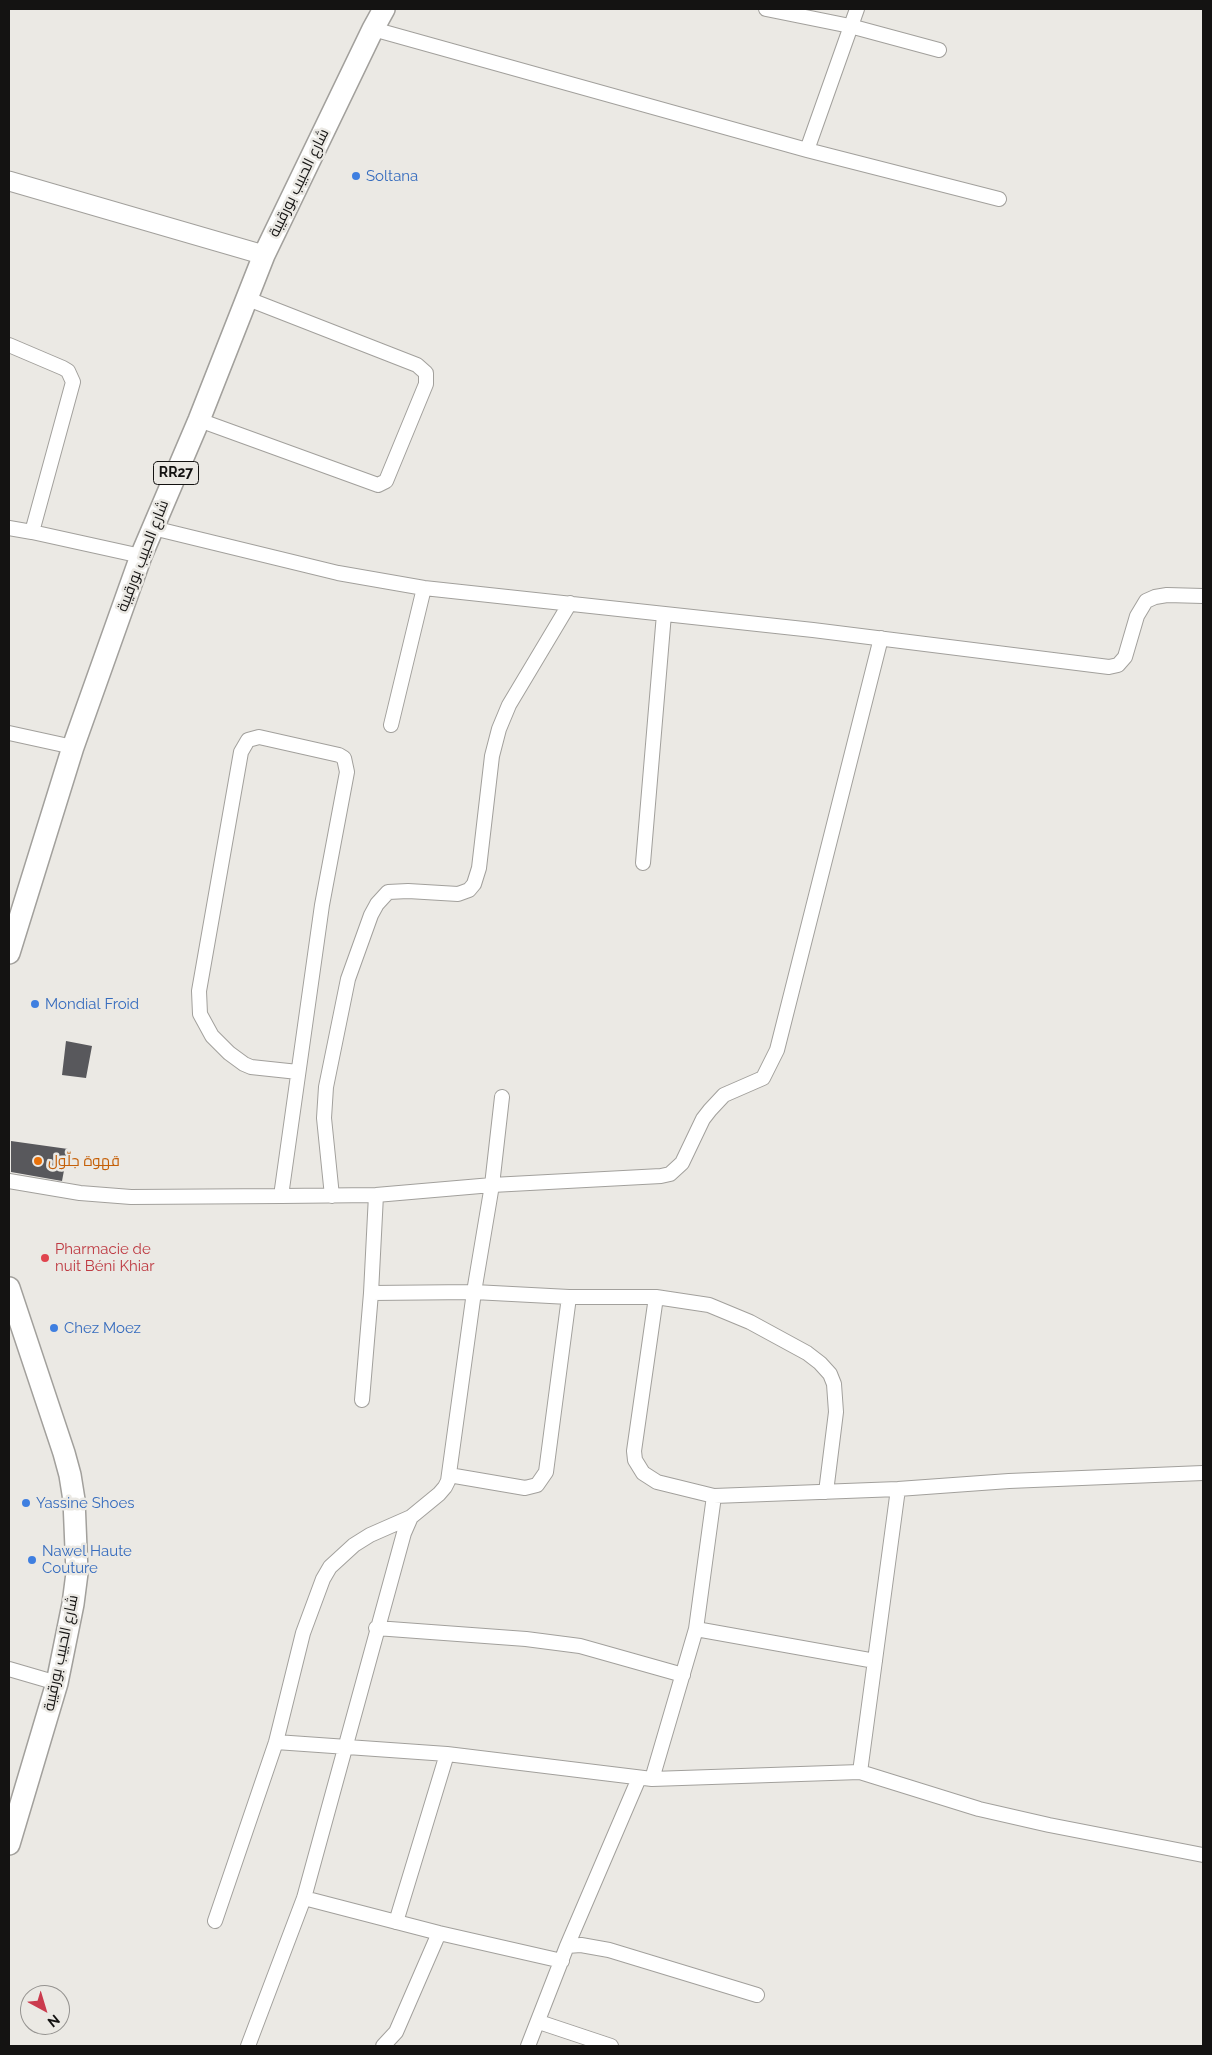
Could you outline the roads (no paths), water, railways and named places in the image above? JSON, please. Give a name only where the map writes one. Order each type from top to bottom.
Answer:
[{"type":"main road","name":"شارع الحبيب بورقيبة","points":[[9,953],[73,748],[152,528],[199,420],[264,255],[384,9]]},
{"type":"main road","name":"شارع الحبيب بورقيبة","points":[[9,1288],[64,1453],[74,1500],[77,1573],[73,1604],[57,1683],[9,1844]]},
{"type":"street","points":[[766,9],[850,26],[939,50]]},
{"type":"street","points":[[807,150],[857,9]]},
{"type":"street","points":[[373,29],[807,150],[999,199]]},
{"type":"street","points":[[9,181],[264,255]]},
{"type":"street","points":[[199,420],[378,485],[386,480],[426,384],[426,373],[417,365],[248,298]]},
{"type":"street","points":[[9,345],[63,368],[68,371],[73,382],[32,532]]},
{"type":"street","points":[[9,528],[141,556]]},
{"type":"street","points":[[152,528],[338,573],[424,588],[881,638],[1114,667],[1124,657],[1137,616],[1146,601],[1154,597],[1167,595],[1203,596]]},
{"type":"street","points":[[391,725],[424,588]]},
{"type":"street","points":[[332,1196],[324,1118],[325,1094],[348,979],[370,915],[388,892],[408,891],[458,894],[469,890],[474,884],[479,868],[492,756],[499,729],[509,705],[570,604]]},
{"type":"street","points":[[643,863],[664,614]]},
{"type":"street","points":[[9,1181],[80,1193],[131,1197],[332,1196],[376,1195],[492,1184],[670,1174],[682,1163],[704,1119],[717,1102],[732,1090],[758,1081],[766,1073],[778,1050],[881,638]]},
{"type":"street","points":[[9,733],[73,748]]},
{"type":"street","points":[[281,1196],[322,905],[346,778],[346,764],[344,758],[339,755],[259,737],[250,739],[245,744],[239,759],[199,991],[200,1014],[212,1036],[229,1053],[244,1064],[251,1067],[298,1072]]},
{"type":"street","points":[[215,1921],[276,1742],[303,1633],[314,1600],[330,1567],[354,1545],[370,1535],[411,1517],[445,1487],[492,1184],[502,1097]]},
{"type":"street","points":[[362,1400],[371,1294],[376,1195]]},
{"type":"street","points":[[371,1294],[474,1292],[570,1297],[656,1297],[708,1305],[750,1322],[807,1353],[830,1374],[834,1384],[836,1412],[826,1492]]},
{"type":"street","points":[[448,1475],[525,1488],[537,1484],[546,1472],[570,1297]]},
{"type":"street","points":[[656,1297],[634,1451],[638,1468],[657,1482],[714,1496],[898,1489],[1009,1481],[1203,1473]]},
{"type":"street","points":[[860,1772],[898,1489]]},
{"type":"street","points":[[528,2046],[539,2022],[567,1946],[645,1778],[683,1675],[696,1629],[714,1496]]},
{"type":"street","points":[[248,2046],[304,1898],[376,1628],[404,1533],[411,1517]]},
{"type":"street","points":[[376,1628],[526,1639],[580,1646],[683,1675]]},
{"type":"street","points":[[696,1629],[875,1661]]},
{"type":"street","points":[[9,1669],[57,1683]]},
{"type":"street","points":[[276,1742],[447,1754],[645,1778],[860,1772],[979,1809],[1203,1855]]},
{"type":"street","points":[[396,1922],[447,1754]]},
{"type":"street","points":[[304,1898],[439,1933],[562,1960]]},
{"type":"street","points":[[383,2046],[396,2032],[439,1933]]},
{"type":"street","points":[[567,1946],[581,1945],[609,1950],[757,1995]]},
{"type":"street","points":[[539,2022],[611,2046]]},
{"type":"place","name":"Soltana","points":[[356,176]]},
{"type":"place","name":"Mondial Froid","points":[[35,1004]]},
{"type":"place","name":"قهوة جلّول","points":[[38,1161]]},
{"type":"place","name":"Pharmacie de nuit Béni Khiar","points":[[45,1258]]},
{"type":"place","name":"Chez Moez","points":[[54,1328]]},
{"type":"place","name":"Yassine Shoes","points":[[26,1503]]},
{"type":"place","name":"Nawel Haute Couture","points":[[32,1560]]}]
